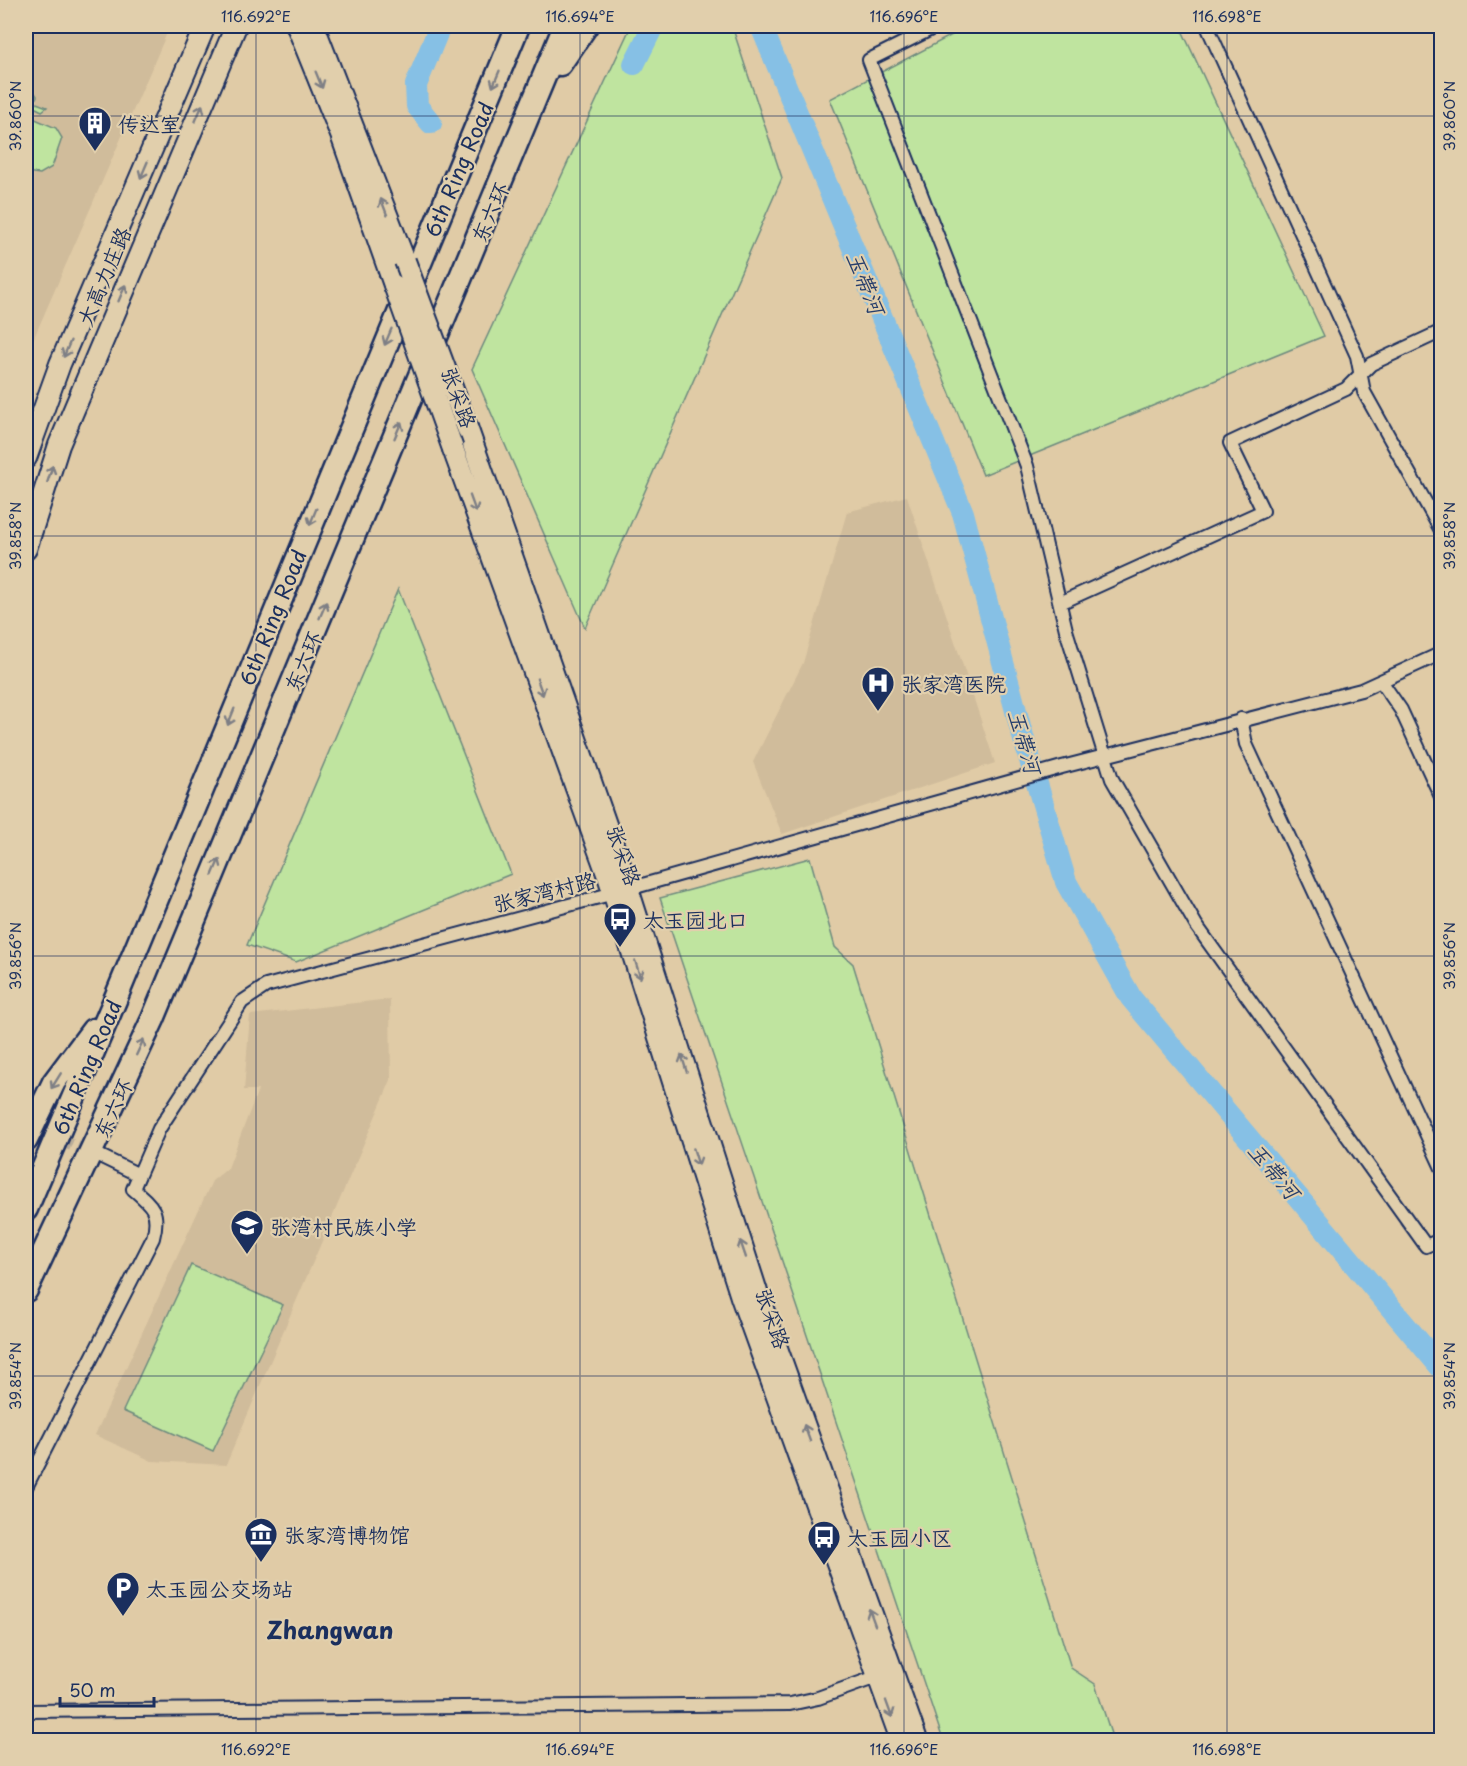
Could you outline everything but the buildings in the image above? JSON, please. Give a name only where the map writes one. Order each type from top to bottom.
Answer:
[{"type":"highway","name":"6th Ring Road","points":[[26,1209],[115,1000],[518,26]]},
{"type":"highway","name":"东六环","points":[[26,1290],[158,1008],[565,26]]},
{"type":"highway","points":[[537,97],[586,26]]},
{"type":"highway","points":[[26,1140],[54,1082],[115,1000]]},
{"type":"highway","points":[[26,1307],[78,1182]]},
{"type":"main road","name":"大高力庄路","points":[[26,458],[60,364],[205,26]]},
{"type":"main road","name":"大高力庄路","points":[[26,549],[59,445],[236,26]]},
{"type":"main road","name":"张采路","points":[[297,26],[341,135],[453,449],[621,891]]},
{"type":"main road","name":"张采路","points":[[314,26],[468,430],[621,891],[741,1297],[885,1674],[917,1740]]},
{"type":"main road","name":"张采路","points":[[885,1674],[900,1740]]},
{"type":"street","points":[[937,26],[869,60],[1027,466],[1060,603],[1103,756],[1112,779],[1196,925],[1426,1246],[1442,1239]]},
{"type":"street","points":[[1208,26],[1357,356],[1364,392],[1442,532]]},
{"type":"street","points":[[1060,603],[1263,511],[1230,444],[1347,389],[1371,364],[1442,331]]},
{"type":"street","name":"张家湾村路","points":[[138,1175],[159,1129],[242,1002],[266,986],[621,891],[1062,767],[1241,719],[1361,690],[1442,653]]},
{"type":"street","points":[[1381,681],[1401,711],[1442,799]]},
{"type":"street","points":[[1241,719],[1246,744],[1442,1168]]},
{"type":"street","points":[[26,1487],[153,1238],[158,1222],[151,1204],[133,1190],[138,1175],[100,1156]]},
{"type":"street","points":[[26,1711],[790,1704],[818,1698],[885,1674]]},
{"type":"shaded area","points":[[26,26],[170,26],[26,356]]},
{"type":"shaded area","name":"张家湾医院","points":[[907,496],[995,763],[782,834],[753,762],[803,663],[847,512]]},
{"type":"shaded area","name":"张湾村民族小学","points":[[390,999],[391,1080],[226,1465],[152,1461],[95,1435],[212,1181],[228,1168],[258,1090],[244,1090],[250,1015]]},
{"type":"green space","points":[[631,26],[732,26],[782,178],[585,628],[472,369]]},
{"type":"green space","points":[[969,26],[1180,26],[1324,336],[983,475],[830,99]]},
{"type":"green space","points":[[26,79],[37,96],[34,102],[47,107],[42,111],[26,103]]},
{"type":"green space","points":[[26,115],[56,128],[62,138],[52,167],[40,174],[26,172]]},
{"type":"green space","points":[[398,589],[511,874],[296,962],[247,945]]},
{"type":"green space","points":[[810,858],[835,947],[853,964],[1071,1668],[1095,1684],[1113,1740],[943,1740],[660,898]]},
{"type":"green space","points":[[191,1265],[283,1305],[213,1451],[123,1411]]},
{"type":"waterway","name":"玉带河","points":[[431,123],[417,106],[416,85],[440,26]]},
{"type":"waterway","name":"玉带河","points":[[634,64],[653,26]]},
{"type":"waterway","name":"玉带河","points":[[761,26],[963,513],[1020,726],[1066,882],[1131,998],[1442,1369]]},
{"type":"tunnel","points":[[27,1127],[94,1154]]},
{"type":"place","name":"传达室","points":[[95,152]]},
{"type":"place","name":"张家湾医院","points":[[878,712]]},
{"type":"place","name":"太玉园北口","points":[[620,948]]},
{"type":"place","name":"张湾村民族小学","points":[[247,1255]]},
{"type":"place","name":"张家湾博物馆","points":[[261,1563]]},
{"type":"place","name":"太玉园小区","points":[[824,1566]]},
{"type":"place","name":"太玉园公交场站","points":[[123,1617]]},
{"type":"district","name":"Zhangwan","points":[[330,1629]]}]
